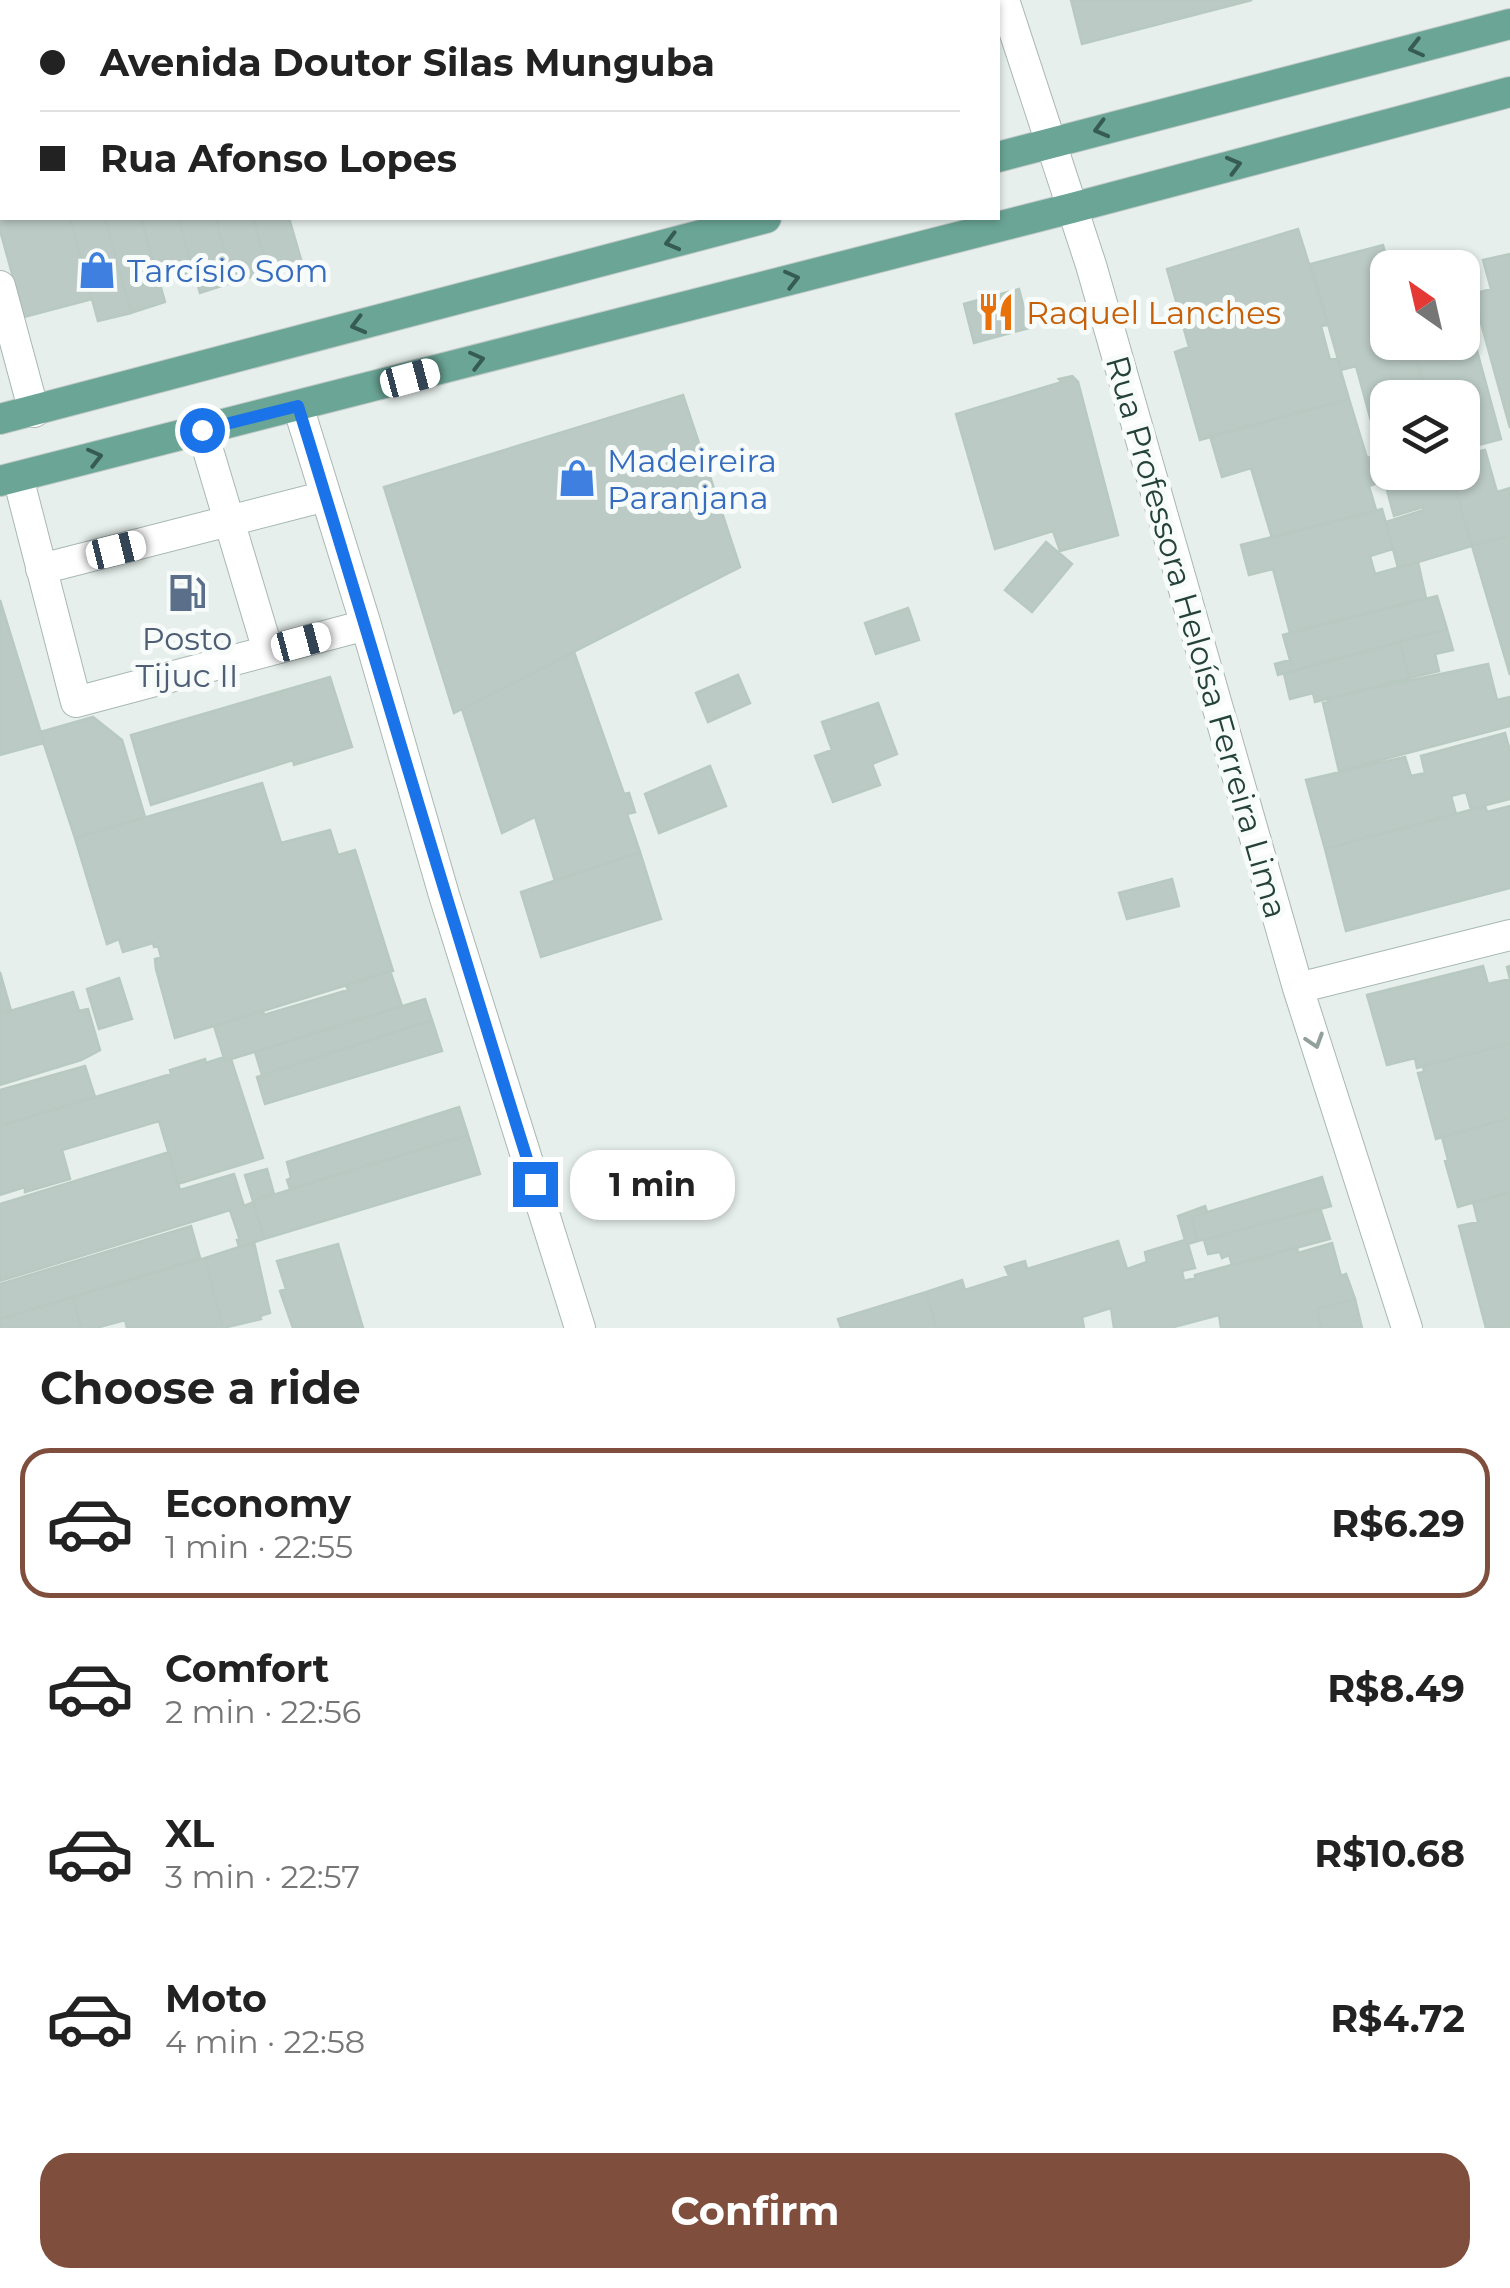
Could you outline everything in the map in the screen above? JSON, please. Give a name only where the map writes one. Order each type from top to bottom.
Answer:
[{"type":"main road","points":[[1000,156],[1510,24]]},
{"type":"main road","points":[[9,479],[1510,92]]},
{"type":"main road","points":[[0,419],[758,220]]},
{"type":"street","name":"Rua Professora Heloísa Ferreira Lima","points":[[1004,0],[1072,208],[1298,988],[1407,1328]]},
{"type":"street","points":[[0,286],[34,412]]},
{"type":"street","points":[[298,406],[444,895],[580,1328]]},
{"type":"street","points":[[202,430],[268,651]]},
{"type":"street","points":[[9,479],[41,569],[76,702],[366,625]]},
{"type":"street","points":[[41,569],[326,496]]},
{"type":"street","points":[[1298,988],[1510,935]]},
{"type":"building","points":[[1071,0],[1252,0],[1082,44]]},
{"type":"building","points":[[0,220],[71,220],[92,299],[24,317]]},
{"type":"building","points":[[71,220],[106,220],[131,313],[98,321]]},
{"type":"building","points":[[106,220],[142,220],[165,302],[131,313]]},
{"type":"building","points":[[142,220],[179,220],[194,274],[160,284]]},
{"type":"building","points":[[179,220],[216,220],[234,282],[200,293]]},
{"type":"building","points":[[216,220],[254,220],[269,272],[234,282]]},
{"type":"building","points":[[254,220],[290,220],[302,263],[269,272]]},
{"type":"building","points":[[1298,229],[1328,325],[1321,326],[1330,360],[1337,358],[1349,399],[1200,440],[1175,352],[1189,347],[1167,269]]},
{"type":"building","points":[[1383,245],[1384,250],[1370,250],[1370,360],[1416,360],[1423,380],[1370,380],[1370,417],[1356,366],[1341,370],[1311,264]]},
{"type":"building","points":[[1510,254],[1510,428],[1480,319],[1480,292],[1491,289],[1483,260]]},
{"type":"building","points":[[1019,289],[1029,328],[974,343],[964,304]]},
{"type":"building","points":[[1416,360],[1480,360],[1501,439],[1480,445],[1480,380],[1423,380]]},
{"type":"building","points":[[1072,376],[1078,382],[1118,535],[1060,551],[1053,531],[995,549],[956,414]]},
{"type":"building","points":[[683,395],[740,567],[454,713],[384,487]]},
{"type":"building","points":[[1349,399],[1370,468],[1369,486],[1376,510],[1272,538],[1251,468],[1222,477],[1210,436]]},
{"type":"building","points":[[1485,450],[1497,492],[1510,488],[1510,536],[1472,546],[1455,490],[1480,490],[1480,451]]},
{"type":"building","points":[[1387,490],[1455,490],[1472,546],[1398,568],[1386,522],[1424,510],[1423,507],[1394,516]]},
{"type":"building","points":[[1382,509],[1393,549],[1370,556],[1375,574],[1418,562],[1426,598],[1290,633],[1273,569],[1249,575],[1241,545]]},
{"type":"building","points":[[1510,536],[1510,675],[1472,546]]},
{"type":"building","points":[[1046,542],[1072,564],[1032,612],[1005,590]]},
{"type":"building","points":[[1437,596],[1447,629],[1278,675],[1275,664],[1290,660],[1283,635]]},
{"type":"building","points":[[0,600],[44,743],[0,755]]},
{"type":"building","points":[[908,608],[919,640],[876,654],[865,623]]},
{"type":"building","points":[[1447,629],[1453,650],[1435,654],[1439,671],[1409,678],[1400,642]]},
{"type":"building","points":[[1400,642],[1409,678],[1315,702],[1313,693],[1290,699],[1284,674]]},
{"type":"building","points":[[574,652],[624,794],[629,793],[635,812],[627,814],[640,852],[555,881],[535,817],[502,833],[462,709]]},
{"type":"building","points":[[1488,664],[1497,700],[1510,697],[1510,726],[1339,771],[1323,703],[1328,702],[1327,698]]},
{"type":"building","points":[[738,675],[750,703],[708,722],[696,693]]},
{"type":"building","points":[[330,677],[352,747],[294,765],[293,760],[151,805],[131,735]]},
{"type":"building","points":[[878,703],[897,754],[872,764],[880,785],[833,802],[815,756],[832,750],[822,722]]},
{"type":"building","points":[[93,717],[122,740],[145,817],[75,838],[40,732]]},
{"type":"building","points":[[1505,733],[1510,751],[1510,799],[1471,809],[1466,792],[1451,796],[1456,814],[1325,849],[1306,780],[1405,757],[1411,776],[1425,773],[1421,756]]},
{"type":"building","points":[[710,766],[726,806],[659,833],[645,794]]},
{"type":"building","points":[[262,783],[281,843],[330,830],[338,855],[355,850],[393,971],[175,1038],[156,969],[155,959],[161,957],[158,946],[153,943],[123,952],[119,939],[107,944],[75,838]]},
{"type":"building","points":[[1485,806],[1487,812],[1510,806],[1510,888],[1346,931],[1325,849]]},
{"type":"building","points":[[640,852],[661,919],[541,957],[521,892]]},
{"type":"building","points":[[1172,879],[1179,906],[1127,919],[1119,893]]},
{"type":"building","points":[[1483,966],[1488,984],[1510,979],[1510,1044],[1417,1068],[1415,1058],[1387,1065],[1367,995]]},
{"type":"building","points":[[390,971],[402,1006],[225,1061],[214,1026],[348,990],[346,985]]},
{"type":"building","points":[[0,972],[11,1011],[0,1014]]},
{"type":"building","points":[[119,978],[132,1019],[99,1029],[87,989]]},
{"type":"building","points":[[73,992],[79,1011],[88,1009],[100,1050],[81,1060],[0,1085],[0,1014]]},
{"type":"building","points":[[425,999],[432,1020],[262,1075],[255,1052]]},
{"type":"building","points":[[432,1020],[442,1051],[265,1104],[257,1077]]},
{"type":"building","points":[[1510,1044],[1510,1118],[1436,1139],[1418,1073],[1424,1072],[1423,1066]]},
{"type":"building","points":[[224,1057],[225,1061],[231,1059],[263,1158],[178,1184],[159,1121],[62,1150],[70,1179],[0,1195],[0,1126],[171,1074],[170,1070],[205,1059],[206,1063]]},
{"type":"building","points":[[85,1066],[95,1097],[0,1126],[0,1090]]},
{"type":"building","points":[[459,1107],[468,1135],[290,1189],[287,1162]]},
{"type":"building","points":[[1510,1118],[1510,1192],[1458,1207],[1442,1137]]},
{"type":"building","points":[[468,1135],[480,1174],[264,1239],[253,1201]]},
{"type":"building","points":[[169,1152],[180,1190],[234,1174],[244,1206],[254,1202],[264,1239],[239,1247],[230,1210],[0,1281],[0,1204]]},
{"type":"building","points":[[267,1169],[274,1194],[253,1201],[245,1175]]},
{"type":"building","points":[[1322,1177],[1331,1206],[1198,1241],[1191,1217]]},
{"type":"building","points":[[1510,1193],[1510,1328],[1486,1328],[1459,1226],[1478,1222],[1473,1202]]},
{"type":"building","points":[[1205,1206],[1207,1212],[1191,1217],[1198,1241],[1188,1244],[1195,1268],[1182,1271],[1184,1281],[1297,1247],[1298,1253],[1332,1243],[1341,1276],[1346,1274],[1355,1299],[1317,1309],[1321,1328],[1221,1328],[1219,1315],[1170,1328],[1114,1328],[1111,1308],[1082,1317],[1084,1328],[936,1328],[926,1292],[962,1280],[965,1290],[1009,1276],[1005,1267],[1025,1261],[1027,1269],[1118,1241],[1127,1269],[1147,1262],[1145,1252],[1185,1240],[1178,1216]]},
{"type":"building","points":[[1320,1208],[1330,1239],[1232,1265],[1229,1255],[1222,1258],[1220,1252],[1208,1254],[1204,1240]]},
{"type":"building","points":[[191,1226],[200,1258],[0,1319],[0,1284]]},
{"type":"building","points":[[254,1242],[270,1313],[223,1328],[205,1258]]},
{"type":"building","points":[[338,1244],[363,1328],[293,1328],[280,1291],[286,1289],[277,1261]]},
{"type":"building","points":[[205,1258],[223,1328],[127,1328],[125,1320],[81,1328],[73,1297]]},
{"type":"building","points":[[926,1292],[936,1328],[841,1328],[838,1319]]},
{"type":"building","points":[[73,1297],[81,1328],[0,1328],[0,1319]]},
{"type":"building","points":[[1355,1299],[1362,1328],[1321,1328],[1317,1309]]},
{"type":"place","name":"Tarcísio Som","points":[[97,270]]},
{"type":"place","name":"Raquel Lanches","points":[[996,312]]},
{"type":"place","name":"Madeireira Paranjana","points":[[577,478]]},
{"type":"place","name":"Posto Tijuc II","points":[[187,593]]},
{"type":"route","points":[[202,430],[298,406],[535,1184]]}]
